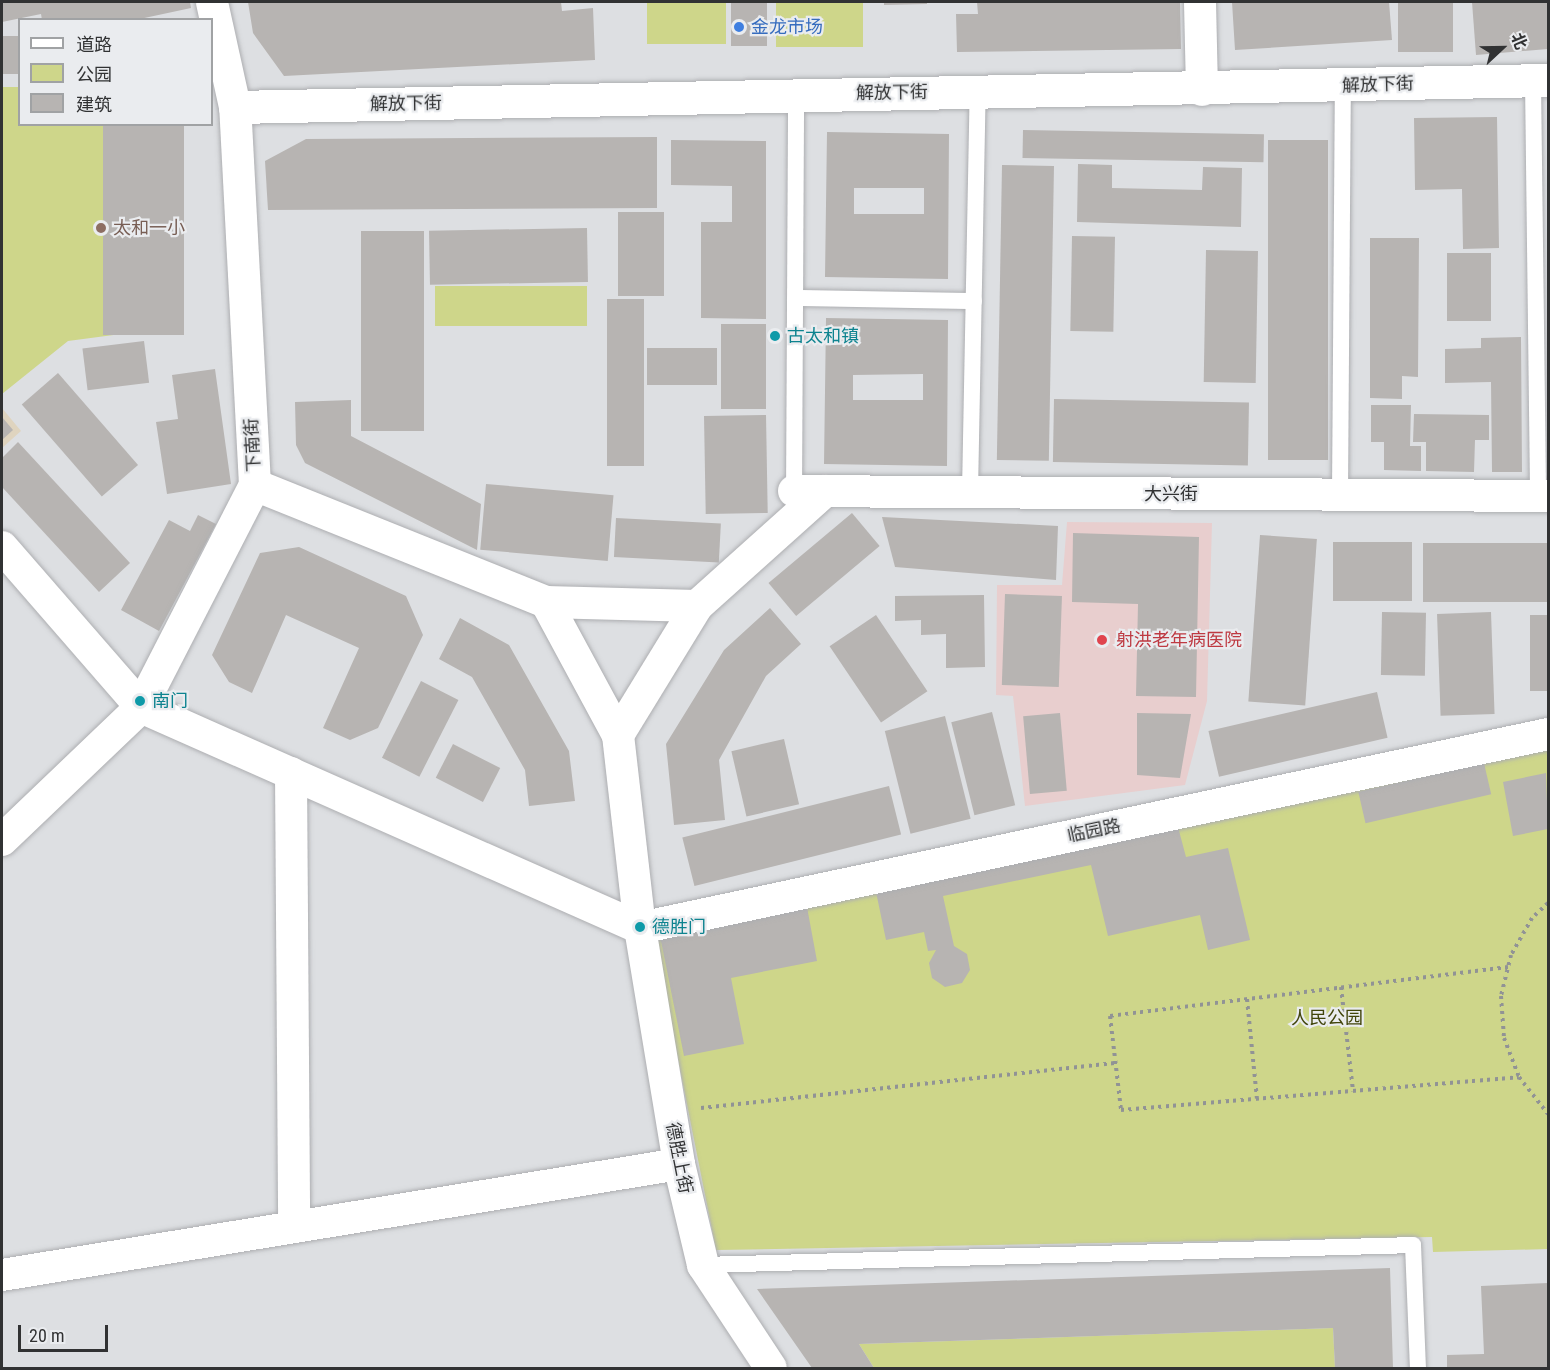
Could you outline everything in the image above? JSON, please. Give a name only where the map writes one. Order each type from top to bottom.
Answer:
[{"type":"street","name":"下南街","points":[[2,840],[141,707],[255,484],[235,107],[212,2]]},
{"type":"street","points":[[1200,2],[1202,90]]},
{"type":"street","name":"解放下街","points":[[235,107],[978,91],[1202,90],[1541,80]]},
{"type":"street","points":[[255,484],[546,602],[697,606]]},
{"type":"street","name":"大兴街","points":[[794,505],[825,491],[1543,496]]},
{"type":"street","points":[[618,735],[697,606],[794,505]]},
{"type":"street","points":[[2,547],[141,707],[640,928]]},
{"type":"street","points":[[546,602],[618,735]]},
{"type":"street","name":"德胜上街","points":[[618,735],[640,928],[679,1164],[703,1265],[771,1368]]},
{"type":"street","name":"临园路","points":[[640,928],[1548,735]]},
{"type":"street","points":[[291,772],[294,1227]]},
{"type":"street","points":[[2,1275],[679,1164]]},
{"type":"lane","points":[[1541,80],[1543,496]]},
{"type":"lane","points":[[1340,495],[1343,86]]},
{"type":"lane","points":[[970,492],[978,91]]},
{"type":"lane","points":[[794,505],[796,96]]},
{"type":"lane","points":[[795,298],[974,301]]},
{"type":"lane","points":[[703,1265],[1413,1245],[1418,1368]]},
{"type":"path","points":[[1548,903],[1532,918],[1508,967],[1501,996],[1504,1038],[1519,1077],[1548,1114]]},
{"type":"path","points":[[1508,967],[1110,1016],[1121,1110],[1519,1077]]},
{"type":"path","points":[[1341,987],[1353,1091]]},
{"type":"path","points":[[1247,999],[1257,1099]]},
{"type":"path","points":[[671,1112],[1115,1063]]},
{"type":"shaded area","points":[[2,408],[21,431],[2,448]]},
{"type":"shaded area","name":"射洪老年病医院","points":[[1067,522],[1212,523],[1207,701],[1185,785],[1025,806],[1013,696],[996,695],[997,585],[1062,585]]},
{"type":"green space","points":[[647,2],[726,2],[726,44],[647,44]]},
{"type":"green space","points":[[776,2],[863,2],[863,47],[776,47]]},
{"type":"green space","points":[[2,87],[18,87],[18,126],[103,126],[121,334],[68,341],[2,394]]},
{"type":"green space","points":[[435,286],[587,286],[587,326],[435,326]]},
{"type":"green space","name":"人民公园","points":[[1548,744],[1548,1249],[1433,1252],[1432,1237],[716,1250],[653,934]]},
{"type":"green space","points":[[1333,1328],[1335,1368],[874,1368],[859,1344]]},
{"type":"building","points":[[2,2],[190,2],[191,8],[144,18],[42,18],[41,14],[2,22]]},
{"type":"building","points":[[248,2],[561,2],[562,11],[593,8],[595,60],[284,76],[253,33]]},
{"type":"building","points":[[731,2],[767,2],[767,46],[731,46]]},
{"type":"building","points":[[884,2],[927,2],[927,4],[884,5]]},
{"type":"building","points":[[977,2],[1180,2],[1181,49],[957,52],[956,14],[978,14]]},
{"type":"building","points":[[1232,2],[1389,2],[1392,40],[1235,50]]},
{"type":"building","points":[[1398,2],[1453,2],[1453,52],[1398,52]]},
{"type":"building","points":[[1472,2],[1548,2],[1548,49],[1476,55]]},
{"type":"building","points":[[2,36],[18,36],[18,74],[2,74]]},
{"type":"building","points":[[1497,117],[1499,248],[1463,249],[1462,189],[1415,190],[1414,118]]},
{"type":"building","points":[[103,126],[184,126],[184,335],[103,335]]},
{"type":"building","points":[[1023,130],[1264,134],[1263,162],[1023,158]]},
{"type":"building","points":[[827,132],[949,134],[948,279],[825,277]],"holes":[[[854,188],[924,188],[924,214],[854,214]]]},
{"type":"building","points":[[657,137],[657,208],[268,210],[265,161],[306,139]]},
{"type":"building","points":[[671,140],[766,141],[766,319],[701,318],[701,222],[732,222],[732,186],[671,185]]},
{"type":"building","points":[[1268,140],[1328,140],[1328,460],[1268,460]]},
{"type":"building","points":[[1078,164],[1112,165],[1112,188],[1202,190],[1203,167],[1242,168],[1241,227],[1077,222]]},
{"type":"building","points":[[1002,165],[1054,166],[1049,461],[997,460]]},
{"type":"building","points":[[618,212],[664,212],[664,296],[618,296]]},
{"type":"building","points":[[587,228],[588,282],[430,285],[429,231]]},
{"type":"building","points":[[361,231],[424,231],[424,431],[361,431]]},
{"type":"building","points":[[1072,236],[1115,237],[1113,332],[1070,331]]},
{"type":"building","points":[[1370,238],[1419,238],[1418,377],[1402,376],[1402,399],[1370,398]]},
{"type":"building","points":[[1206,250],[1258,251],[1256,383],[1204,382]]},
{"type":"building","points":[[1447,253],[1491,253],[1491,321],[1447,321]]},
{"type":"building","points":[[607,299],[644,299],[644,466],[607,466]]},
{"type":"building","points":[[826,318],[948,320],[947,466],[824,464]],"holes":[[[923,374],[923,400],[853,400],[853,375]]]},
{"type":"building","points":[[721,324],[766,324],[766,409],[721,409]]},
{"type":"building","points":[[1521,337],[1522,472],[1492,472],[1491,382],[1445,383],[1445,349],[1481,348],[1481,338]]},
{"type":"building","points":[[144,341],[149,383],[88,390],[82,349]]},
{"type":"building","points":[[647,348],[717,348],[717,385],[647,385]]},
{"type":"building","points":[[215,369],[231,484],[167,494],[156,422],[178,419],[172,375]]},
{"type":"building","points":[[58,373],[138,465],[102,497],[22,404]]},
{"type":"building","points":[[1054,399],[1249,402],[1248,465],[1053,462]]},
{"type":"building","points":[[351,400],[351,436],[481,504],[477,550],[305,463],[296,445],[295,402]]},
{"type":"building","points":[[1371,405],[1411,405],[1410,446],[1421,446],[1421,471],[1384,470],[1384,442],[1371,442]]},
{"type":"building","points":[[1414,414],[1489,415],[1489,440],[1475,440],[1474,472],[1426,471],[1426,442],[1413,442]]},
{"type":"building","points":[[766,415],[768,513],[706,514],[704,416]]},
{"type":"building","points":[[2,417],[13,430],[2,440]]},
{"type":"building","points":[[18,442],[130,563],[99,592],[2,487],[2,458]]},
{"type":"building","points":[[486,484],[614,495],[608,561],[480,550]]},
{"type":"building","points":[[852,513],[880,546],[796,616],[769,583]]},
{"type":"building","points":[[198,515],[216,524],[159,631],[121,610],[169,520],[190,531]]},
{"type":"building","points":[[882,517],[1058,526],[1056,580],[895,567]]},
{"type":"building","points":[[616,518],[721,523],[719,562],[614,557]]},
{"type":"building","points":[[1073,533],[1199,537],[1196,697],[1136,696],[1138,604],[1072,602]]},
{"type":"building","points":[[1260,535],[1317,539],[1305,706],[1248,702]]},
{"type":"building","points":[[1333,542],[1412,542],[1412,601],[1333,601]]},
{"type":"building","points":[[1423,543],[1548,543],[1548,602],[1423,602]]},
{"type":"building","points":[[299,547],[406,596],[423,635],[378,728],[350,740],[323,728],[359,648],[286,615],[252,693],[229,682],[212,655],[260,553]]},
{"type":"building","points":[[1005,594],[1062,596],[1059,687],[1002,685]]},
{"type":"building","points":[[984,595],[985,667],[946,668],[946,634],[921,635],[921,620],[895,621],[895,596]]},
{"type":"building","points":[[770,608],[801,644],[766,676],[719,760],[725,820],[674,825],[666,744],[724,650]]},
{"type":"building","points":[[1382,612],[1426,613],[1425,676],[1381,675]]},
{"type":"building","points":[[1491,612],[1495,714],[1441,716],[1437,614]]},
{"type":"building","points":[[876,615],[927,691],[881,723],[830,646]]},
{"type":"building","points":[[1530,615],[1548,615],[1548,691],[1530,691]]},
{"type":"building","points":[[460,618],[509,645],[569,751],[575,801],[529,806],[525,770],[472,677],[439,659]]},
{"type":"building","points":[[421,681],[458,700],[419,777],[382,758]]},
{"type":"building","points":[[1377,692],[1388,738],[1219,777],[1208,731]]},
{"type":"building","points":[[992,712],[1015,805],[974,815],[951,722]]},
{"type":"building","points":[[1060,713],[1067,791],[1030,794],[1023,716]]},
{"type":"building","points":[[1137,713],[1191,714],[1180,778],[1137,775]]},
{"type":"building","points":[[945,716],[971,819],[910,834],[885,731]]},
{"type":"building","points":[[784,739],[799,804],[746,816],[731,751]]},
{"type":"building","points":[[453,744],[500,768],[483,802],[436,778]]},
{"type":"building","points":[[1484,763],[1491,794],[1366,823],[1358,792]]},
{"type":"building","points":[[1546,773],[1548,829],[1513,836],[1503,782]]},
{"type":"building","points":[[889,786],[901,835],[694,886],[682,838]]},
{"type":"building","points":[[1178,827],[1186,857],[1228,848],[1250,940],[1208,950],[1200,915],[1108,936],[1091,865],[943,896],[954,946],[967,954],[970,970],[962,983],[945,987],[932,978],[929,963],[936,950],[928,951],[924,932],[886,940],[876,892]]},
{"type":"building","points":[[807,907],[817,961],[731,978],[744,1044],[684,1056],[660,936]]},
{"type":"building","points":[[1390,1268],[1393,1368],[1335,1368],[1333,1328],[859,1344],[874,1368],[812,1368],[757,1289]]},
{"type":"building","points":[[1548,1283],[1548,1368],[1447,1368],[1447,1355],[1484,1354],[1481,1286]]},
{"type":"place","name":"金龙市场","points":[[739,27]]},
{"type":"place","name":"太和一小","points":[[101,228]]},
{"type":"place","name":"古太和镇","points":[[775,336]]},
{"type":"place","name":"射洪老年病医院","points":[[1102,640]]},
{"type":"place","name":"南门","points":[[140,701]]},
{"type":"place","name":"德胜门","points":[[640,927]]}]
